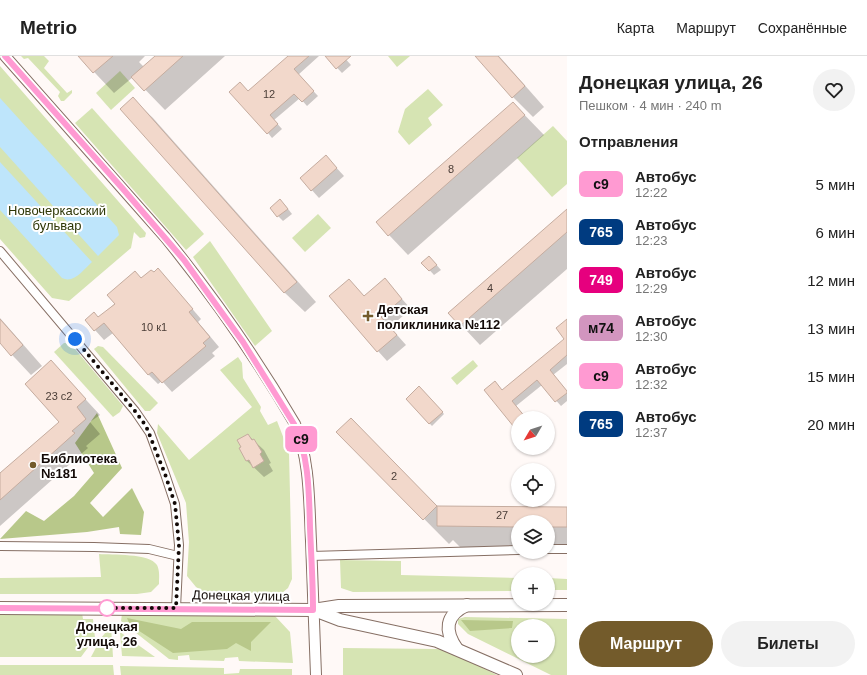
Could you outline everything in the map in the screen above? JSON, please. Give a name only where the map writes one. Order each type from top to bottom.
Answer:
[{"type":"main road","points":[[457,649],[451,640],[449,623],[453,615],[459,609],[467,605]]},
{"type":"main road","name":"Донецкая улица","points":[[0,608],[313,610],[339,606],[567,605]]},
{"type":"main road","name":"Донецкая улица","points":[[313,610],[340,620],[437,641],[516,675]]},
{"type":"street","points":[[5,56],[184,260],[243,342],[298,431],[304,453],[309,498],[316,675]]},
{"type":"street","points":[[0,251],[146,426],[175,504],[179,545],[176,608]]},
{"type":"street","points":[[0,546],[149,549],[178,556]]},
{"type":"street","points":[[555,549],[567,549]]},
{"type":"street","points":[[311,556],[511,550]]},
{"type":"green space","points":[[21,56],[44,56],[49,61],[44,68],[67,93],[72,90],[72,93],[64,101],[61,101],[58,96],[60,92],[28,58],[24,59]]},
{"type":"green space","points":[[388,56],[410,56],[397,67]]},
{"type":"green space","name":"Новочеркасский бульвар","points":[[0,66],[146,233],[145,237],[140,238],[134,232],[131,248],[69,301],[52,298],[0,239]]},
{"type":"green space","points":[[120,71],[135,88],[111,110],[96,93]]},
{"type":"green space","points":[[428,89],[443,105],[428,118],[432,125],[409,145],[398,132],[405,109]]},
{"type":"green space","points":[[92,108],[204,234],[186,250],[75,123]]},
{"type":"green space","points":[[553,126],[567,141],[567,184],[552,197],[517,158]]},
{"type":"green space","points":[[318,214],[331,228],[305,252],[292,238]]},
{"type":"green space","points":[[210,241],[272,331],[255,346],[193,257]]},
{"type":"green space","points":[[64,343],[70,343],[123,406],[120,412],[113,417],[54,352]]},
{"type":"green space","points":[[98,346],[103,347],[158,403],[150,411],[145,411],[94,349]]},
{"type":"green space","points":[[238,357],[242,363],[243,378],[261,407],[260,411],[268,425],[277,421],[289,452],[292,579],[288,588],[282,593],[206,593],[196,587],[187,576],[189,542],[186,503],[157,433],[158,424],[189,460],[252,407],[220,370]]},
{"type":"green space","points":[[473,360],[478,366],[457,385],[451,378]]},
{"type":"green space","points":[[97,413],[122,468],[90,503],[103,517],[132,488],[144,512],[141,535],[120,534],[119,527],[87,532],[0,539],[26,511],[44,521],[74,496],[94,473],[75,443]]},
{"type":"green space","points":[[99,554],[139,557],[153,561],[158,567],[159,584],[151,592],[137,594],[0,594],[0,578],[101,577]]},
{"type":"green space","points":[[340,560],[401,561],[401,575],[511,578],[511,591],[353,592],[341,588]]},
{"type":"green space","points":[[555,578],[567,579],[567,590],[555,590]]},
{"type":"green space","points":[[0,613],[82,613],[83,619],[93,619],[95,638],[81,657],[0,657]]},
{"type":"green space","points":[[122,614],[275,616],[290,632],[293,663],[239,661],[238,657],[225,658],[224,661],[190,660],[189,655],[178,656],[178,660],[169,659],[121,621]]},
{"type":"green space","points":[[465,617],[567,619],[567,675],[551,675],[527,663],[555,663],[555,619],[511,619],[511,655],[468,634],[458,624],[458,619]]},
{"type":"green space","points":[[127,618],[181,629],[192,622],[271,622],[251,642],[251,651],[236,643],[227,649],[173,653],[130,625]]},
{"type":"green space","points":[[461,620],[511,621],[511,628],[470,631]]},
{"type":"green space","points":[[111,626],[113,657],[91,657],[101,638]]},
{"type":"green space","points":[[120,632],[155,657],[122,656]]},
{"type":"green space","points":[[343,648],[438,649],[458,655],[497,675],[343,675]]},
{"type":"green space","points":[[0,665],[113,665],[114,675],[0,675]]},
{"type":"green space","points":[[120,666],[224,668],[224,674],[239,673],[240,669],[292,669],[292,675],[121,675]]},
{"type":"water","points":[[0,98],[117,227],[119,235],[98,256],[0,147]]},
{"type":"water","points":[[0,162],[92,262],[78,275],[71,279],[62,278],[0,210]]},
{"type":"building","points":[[78,56],[113,56],[93,73]]},
{"type":"building","points":[[155,56],[183,56],[144,91],[131,77]]},
{"type":"building","points":[[288,56],[309,56],[294,69],[314,91],[302,102],[294,94],[270,115],[278,124],[267,134],[229,92],[240,82],[248,91]]},
{"type":"building","points":[[325,56],[351,56],[336,69]]},
{"type":"building","points":[[475,56],[498,56],[525,86],[512,98]]},
{"type":"building","points":[[133,97],[297,282],[284,293],[120,109]]},
{"type":"building","points":[[513,102],[525,115],[388,236],[376,222]]},
{"type":"building","points":[[326,155],[337,168],[311,191],[300,178]]},
{"type":"building","points":[[280,199],[288,209],[277,217],[270,208]]},
{"type":"building","points":[[567,209],[567,232],[460,326],[448,313]]},
{"type":"building","points":[[429,256],[437,265],[429,271],[421,263]]},
{"type":"building","points":[[158,268],[193,309],[189,312],[210,337],[203,343],[206,346],[162,383],[152,372],[148,375],[104,323],[94,331],[85,320],[94,312],[98,317],[115,304],[107,295],[135,271],[141,278],[151,270],[154,272]]},
{"type":"building","name":"Детская поликлиника №112","points":[[385,278],[402,299],[381,317],[397,335],[377,352],[329,296],[349,279],[364,296]]},
{"type":"building","points":[[0,319],[23,345],[11,356],[0,343]]},
{"type":"building","points":[[567,319],[567,355],[550,370],[567,393],[555,402],[537,380],[512,401],[520,411],[511,411],[511,423],[484,390],[495,381],[502,390],[564,339],[556,328]]},
{"type":"building","points":[[51,360],[86,399],[77,407],[86,419],[72,431],[75,433],[0,500],[0,473],[59,422],[25,384]]},
{"type":"building","points":[[419,386],[443,412],[429,424],[406,399]]},
{"type":"building","points":[[351,418],[437,506],[423,520],[336,432]]},
{"type":"building","points":[[248,434],[252,440],[254,439],[262,452],[260,454],[264,461],[253,468],[249,460],[246,461],[239,448],[241,447],[237,440]]},
{"type":"building","points":[[437,506],[567,507],[567,527],[555,527],[555,515],[511,515],[511,527],[437,526]]},
{"type":"bus line","name":"с9","points":[[0,608],[313,610],[309,498],[301,438],[294,424],[243,342],[184,260],[5,56]]},
{"type":"place","name":"Детская поликлиника №112","points":[[368,316]]},
{"type":"place","name":"Библиотека №181","points":[[33,465]]},
{"type":"place","name":"Донецкая улица, 26","points":[[107,608]]},
{"type":"route","points":[[75,339],[146,426],[150,433],[175,504],[179,545],[176,608],[107,608]]}]
